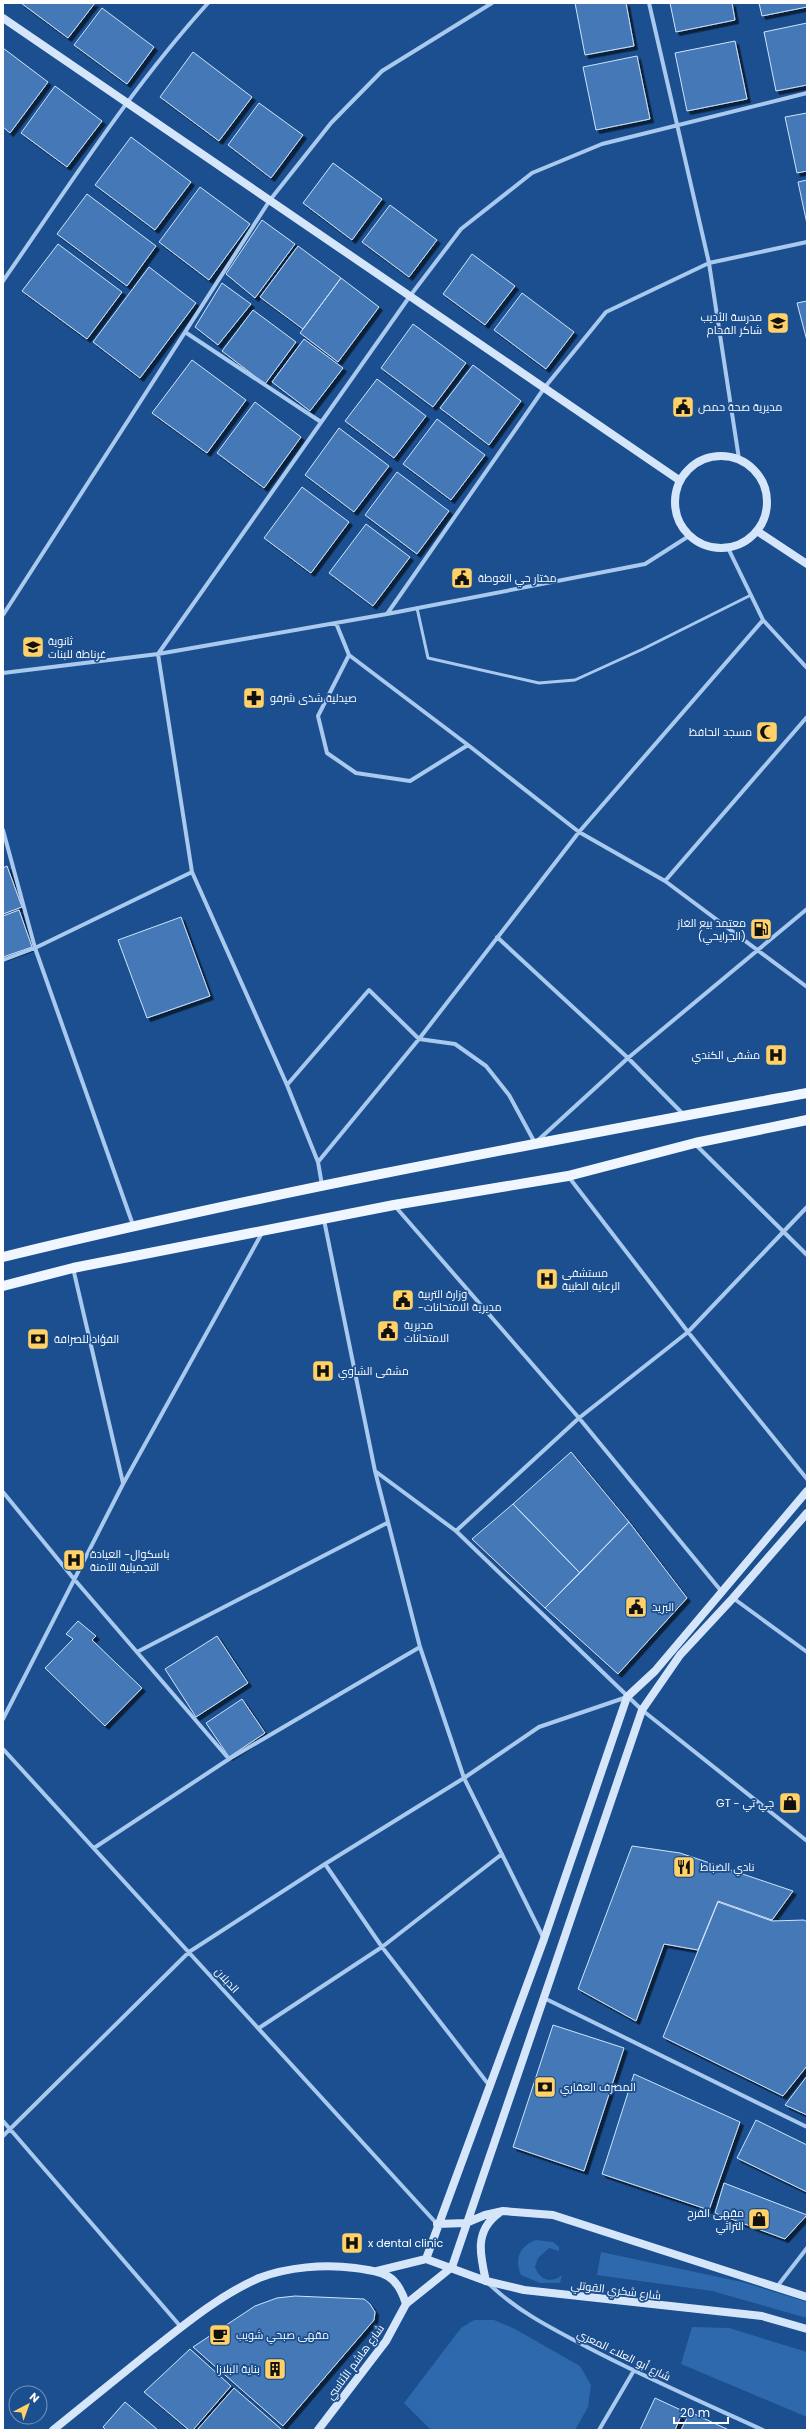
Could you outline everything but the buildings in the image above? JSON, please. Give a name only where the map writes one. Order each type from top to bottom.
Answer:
[{"type":"main road","points":[[3,18],[679,480]]},
{"type":"main road","points":[[726,455],[739,459],[751,466],[760,477],[766,490],[768,504],[765,518],[758,531],[739,545],[728,548],[714,548],[700,544],[689,536],[680,523],[675,509],[675,494],[679,480],[688,468],[699,460],[712,456],[726,455]]},
{"type":"main road","points":[[758,531],[807,564]]},
{"type":"main road","points":[[3,1257],[132,1225],[322,1185],[535,1143],[807,1093]]},
{"type":"main road","points":[[3,1286],[73,1268],[394,1205],[568,1176],[695,1143],[807,1120]]},
{"type":"main road","points":[[377,2271],[426,2259],[434,2240],[437,2224],[544,1938],[627,1697],[655,1671],[807,1491]]},
{"type":"main road","points":[[53,2430],[181,2327],[231,2292],[260,2278],[288,2271],[318,2267],[377,2271],[388,2275],[397,2283],[406,2304],[452,2267],[642,1710],[680,1655],[733,1598],[807,1513]]},
{"type":"main road","points":[[437,2224],[466,2223],[485,2215],[503,2211],[553,2215],[807,2297]]},
{"type":"main road","points":[[486,2281],[479,2245],[483,2231],[491,2219],[503,2211]]},
{"type":"main road","name":"شارع شكري القوتلي","points":[[426,2259],[452,2267],[486,2281],[524,2290],[762,2316],[807,2329]]},
{"type":"main road","name":"شارع هاشم الأتاسي","points":[[318,2430],[386,2341],[406,2304]]},
{"type":"street","points":[[3,281],[127,103],[171,44],[208,3]]},
{"type":"street","points":[[3,615],[270,200],[331,123],[382,71],[492,3]]},
{"type":"street","points":[[649,3],[679,125],[709,263],[739,459]]},
{"type":"street","points":[[322,1185],[318,1162],[287,1085],[192,872],[158,654],[410,296],[461,229],[532,173],[602,144],[807,93]]},
{"type":"street","points":[[387,614],[545,387],[606,312],[709,263],[807,242]]},
{"type":"street","points":[[185,332],[321,422]]},
{"type":"street","points":[[3,673],[158,654],[387,614],[645,564],[689,536]]},
{"type":"street","points":[[728,548],[763,620],[807,668]]},
{"type":"street","points":[[318,1162],[419,1040],[579,832],[763,620]]},
{"type":"street","points":[[336,623],[349,655],[468,745],[579,832],[665,881],[807,987]]},
{"type":"street","points":[[349,655],[318,716],[327,752],[356,773],[410,781],[468,745]]},
{"type":"street","points":[[665,881],[807,717]]},
{"type":"street","points":[[3,830],[35,948],[132,1225]]},
{"type":"street","points":[[3,960],[35,948],[192,872]]},
{"type":"street","points":[[287,1085],[369,990],[419,1040],[455,1044],[486,1066],[509,1095],[535,1143],[628,1058],[807,909]]},
{"type":"street","points":[[497,937],[628,1058],[685,1116]]},
{"type":"street","points":[[695,1143],[807,1255]]},
{"type":"street","points":[[568,1176],[688,1332],[807,1479]]},
{"type":"street","points":[[394,1205],[579,1418],[722,1592]]},
{"type":"street","points":[[456,1531],[579,1418],[688,1332],[785,1232],[807,1207]]},
{"type":"street","points":[[324,1219],[375,1471],[420,1647],[464,1778],[544,1938]]},
{"type":"street","points":[[3,1719],[123,1484],[263,1231]]},
{"type":"street","points":[[73,1268],[123,1484]]},
{"type":"street","points":[[375,1471],[456,1531],[642,1710],[807,1841]]},
{"type":"street","points":[[3,1492],[74,1579],[229,1759]]},
{"type":"street","points":[[137,1652],[388,1523]]},
{"type":"street","points":[[733,1598],[807,1652]]},
{"type":"street","points":[[94,1848],[229,1759],[420,1647]]},
{"type":"street","points":[[3,2136],[189,1952],[325,1864],[464,1778],[539,1728],[627,1697]]},
{"type":"street","name":"الدبلان","points":[[3,1749],[437,2224]]},
{"type":"street","points":[[259,2028],[382,1947],[502,1854]]},
{"type":"street","points":[[325,1864],[382,1947],[489,2085]]},
{"type":"street","points":[[544,1998],[807,2127]]},
{"type":"street","points":[[3,2121],[181,2327]]},
{"type":"street","points":[[776,2288],[807,2248]]},
{"type":"street","name":"شارع أبو العلاء المعري","points":[[486,2281],[512,2304],[530,2317],[633,2372],[763,2430]]},
{"type":"street","points":[[599,2430],[633,2372]]},
{"type":"lane","points":[[416,608],[428,658],[539,683],[575,680],[643,649],[751,595]]},
{"type":"shaded area","points":[[536,2240],[553,2242],[559,2247],[559,2251],[549,2248],[538,2258],[535,2267],[540,2275],[546,2279],[550,2280],[558,2278],[562,2275],[560,2283],[540,2283],[521,2275],[518,2263],[520,2253],[522,2249]]},
{"type":"shaded area","points":[[601,2252],[742,2282],[807,2302],[807,2318],[712,2291],[597,2275]]},
{"type":"shaded area","points":[[474,2320],[494,2320],[515,2329],[580,2366],[591,2385],[588,2407],[575,2430],[431,2430],[404,2403],[461,2328]]},
{"type":"shaded area","points":[[692,2327],[729,2328],[807,2352],[807,2417],[681,2364]]},
{"type":"place","name":"مدرسة الأديب شاكر الفحام","points":[[778,323]]},
{"type":"place","name":"مديرية صحة حمص","points":[[683,407]]},
{"type":"place","name":"مختار حي الغوطة","points":[[462,578]]},
{"type":"place","name":"ثانوية غرناطة للبنات","points":[[33,647]]},
{"type":"place","name":"صيدلية شذى شرفو","points":[[254,698]]},
{"type":"place","name":"مسجد الحافظ","points":[[767,732]]},
{"type":"place","name":"معتمد بيع الغاز (الجرايحي)","points":[[761,929]]},
{"type":"place","name":"مشفى الكندي","points":[[776,1055]]},
{"type":"place","name":"مستشفى الرعاية الطبية","points":[[547,1279]]},
{"type":"place","name":"وزارة التربية -مديرية الامتحانات","points":[[403,1300]]},
{"type":"place","name":"مديرية الامتحانات","points":[[388,1331]]},
{"type":"place","name":"الفؤاد للصرافة","points":[[38,1339]]},
{"type":"place","name":"مشفى الشاوي","points":[[323,1371]]},
{"type":"place","name":"باسكوال- العيادة التجميلية الآمنة","points":[[74,1560]]},
{"type":"place","name":"البريد","points":[[636,1607]]},
{"type":"place","name":"GT - جي تي","points":[[790,1803]]},
{"type":"place","name":"نادي الضباط","points":[[684,1867]]},
{"type":"place","name":"المصرف العقاري","points":[[545,2087]]},
{"type":"place","name":"مقهى الفرح التراثي","points":[[759,2219]]},
{"type":"place","name":"x dental clinic","points":[[352,2243]]},
{"type":"place","name":"مقهى صبحي شويب","points":[[220,2335]]},
{"type":"place","name":"بناية البلازا","points":[[275,2369]]}]
